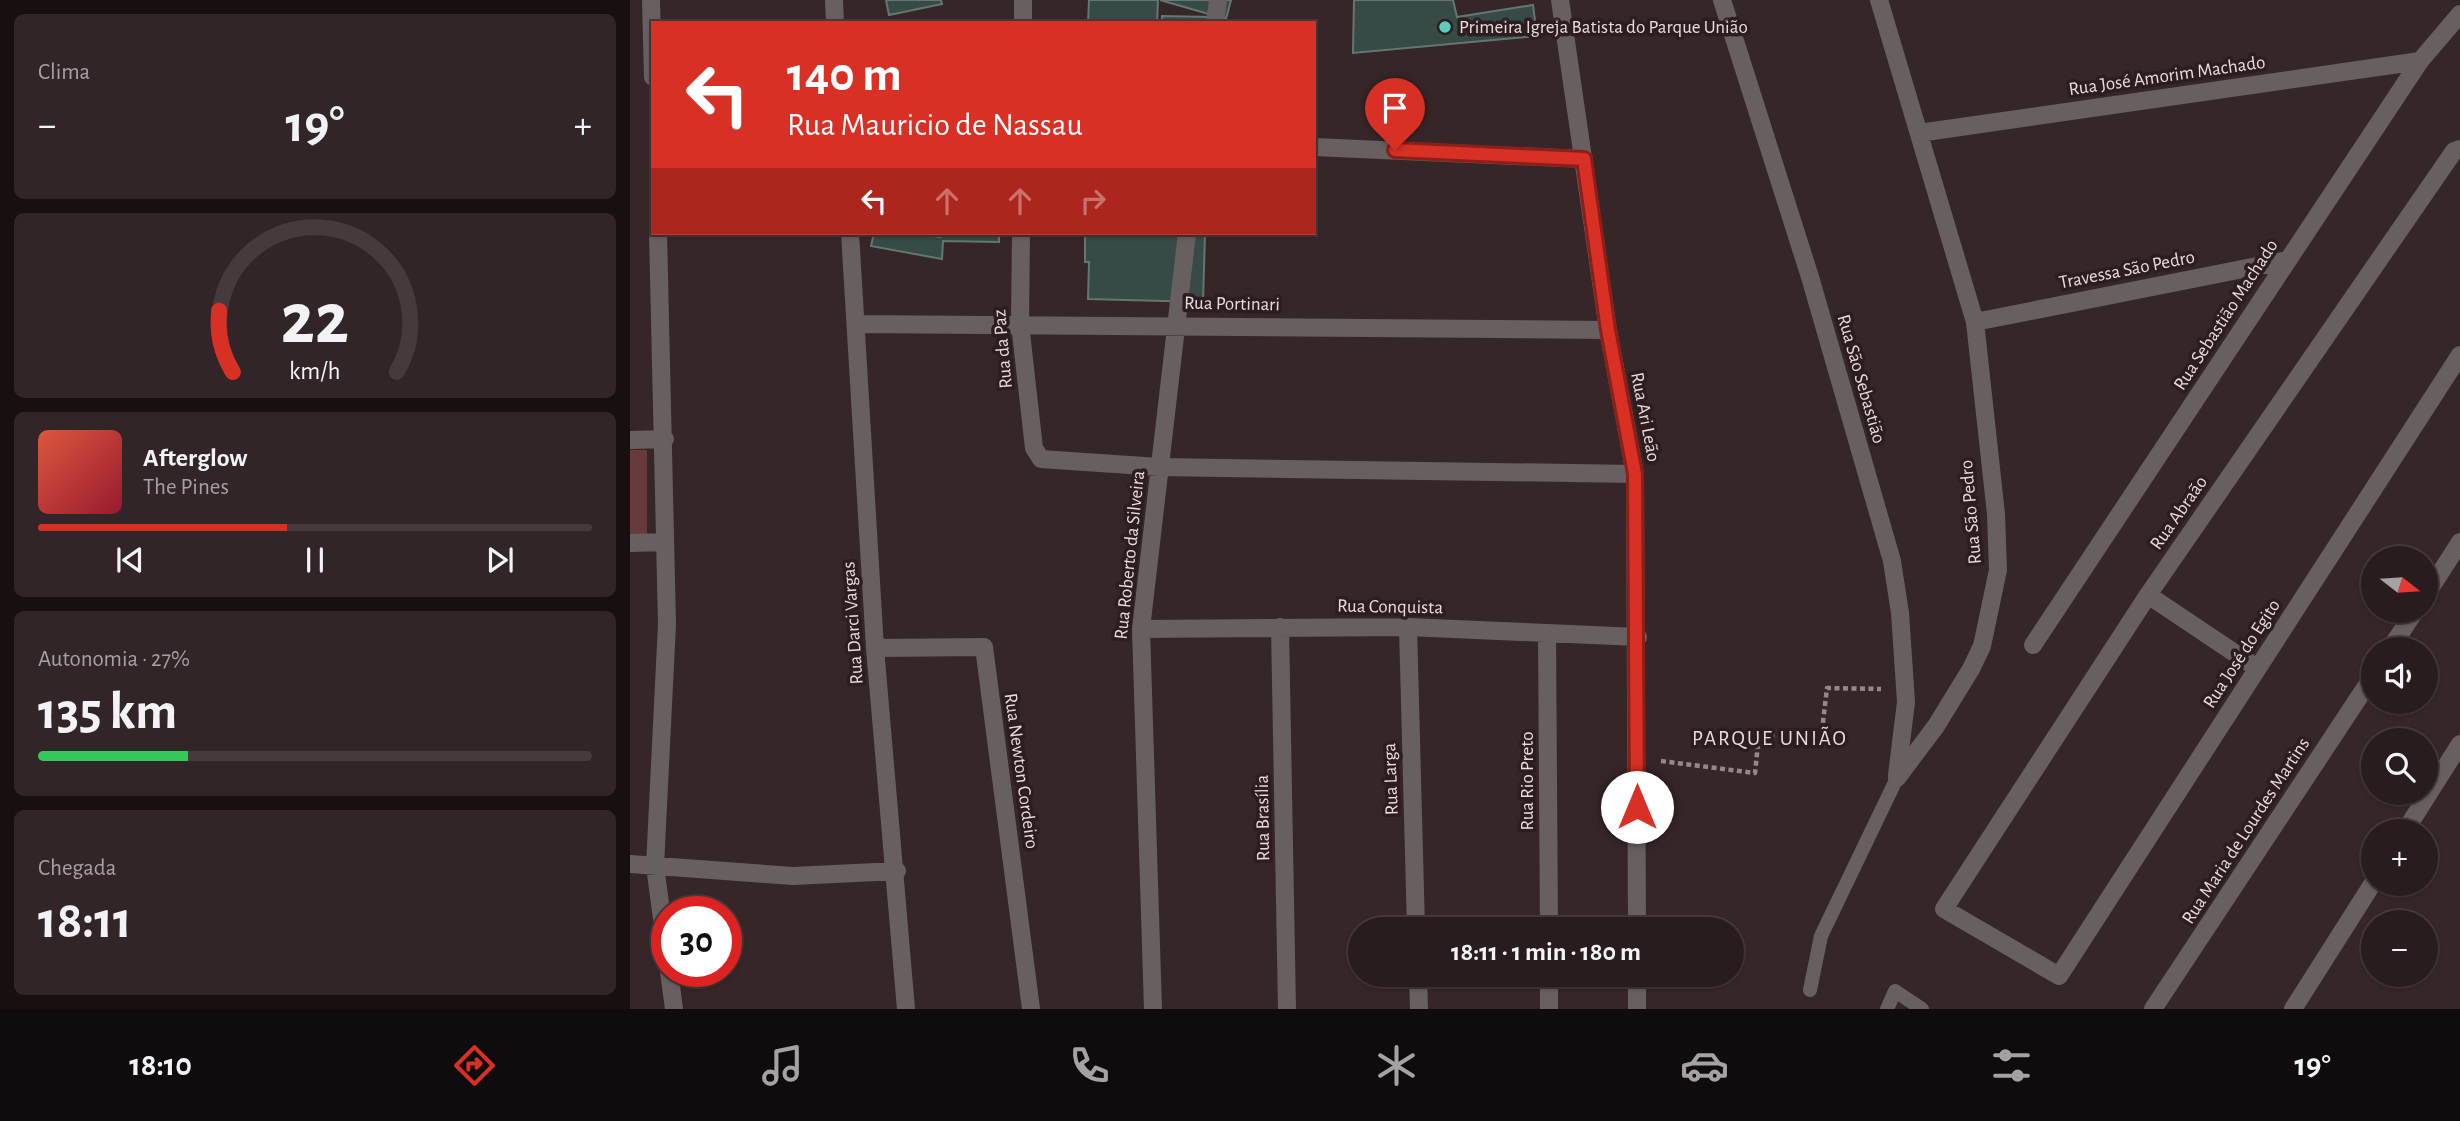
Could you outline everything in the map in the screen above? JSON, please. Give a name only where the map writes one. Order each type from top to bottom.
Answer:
[{"type":"street","points":[[651,0],[652,21]]},
{"type":"street","points":[[834,0],[835,21]]},
{"type":"street","points":[[1023,0],[1023,21]]},
{"type":"street","points":[[1215,21],[1218,0]]},
{"type":"street","name":"Rua Ari Leão","points":[[1560,0],[1608,330],[1635,474],[1638,637],[1637,917]]},
{"type":"street","name":"Rua São Sebastião","points":[[1722,0],[1810,277],[1892,561],[1900,613],[1906,689],[1897,778]]},
{"type":"street","name":"Rua São Pedro","points":[[1879,0],[1975,322],[1996,514],[1998,570],[1982,646],[1971,669],[1941,718],[1897,778]]},
{"type":"street","name":"Rua Sebastião Machado","points":[[2033,645],[2420,61],[2460,14]]},
{"type":"street","name":"Rua José Amorim Machado","points":[[1919,133],[2420,61]]},
{"type":"street","points":[[1316,147],[1584,159]]},
{"type":"street","name":"Rua Abraão","points":[[2059,976],[1944,909],[2148,595],[2454,151],[2460,149]]},
{"type":"street","points":[[658,235],[665,439],[667,624],[655,866],[659,896]]},
{"type":"street","name":"Rua Darci Vargas","points":[[850,235],[875,648],[897,871],[906,1009]]},
{"type":"street","name":"Rua da Paz","points":[[1021,235],[1020,324],[1034,448],[1041,458],[1160,467]]},
{"type":"street","name":"Rua Roberto da Silveira","points":[[1153,1009],[1141,629],[1174,325],[1187,235]]},
{"type":"street","name":"Travessa São Pedro","points":[[1975,322],[2288,260]]},
{"type":"street","name":"Rua Portinari","points":[[856,324],[1608,330]]},
{"type":"street","name":"Rua José do Egito","points":[[2059,976],[2460,355]]},
{"type":"street","points":[[630,440],[665,439]]},
{"type":"street","points":[[1160,467],[1635,474]]},
{"type":"street","points":[[630,543],[665,542]]},
{"type":"street","points":[[2438,576],[2460,542]]},
{"type":"street","points":[[2148,595],[2257,668]]},
{"type":"street","name":"Rua Brasília","points":[[1280,627],[1287,1009]]},
{"type":"street","name":"Rua Conquista","points":[[1141,629],[1408,627],[1638,637]]},
{"type":"street","name":"Rua Larga","points":[[1408,627],[1416,917]]},
{"type":"street","name":"Rua Rio Preto","points":[[1547,633],[1549,917]]},
{"type":"street","name":"Rua Newton Cordeiro","points":[[875,648],[984,647],[1031,1009]]},
{"type":"street","name":"Rua Maria de Lourdes Martins","points":[[2153,1009],[2361,694]]},
{"type":"street","points":[[2413,819],[2460,744]]},
{"type":"street","points":[[630,864],[793,876],[897,871]]},
{"type":"street","points":[[2293,1009],[2365,896]]},
{"type":"street","points":[[671,987],[674,1009]]},
{"type":"street","points":[[1418,987],[1419,1009]]},
{"type":"street","points":[[1549,987],[1549,1009]]},
{"type":"street","points":[[1637,987],[1637,1009]]},
{"type":"lane","name":"Rua São Pedro","points":[[1810,990],[1821,936],[1897,778]]},
{"type":"lane","points":[[1887,1009],[1895,991],[1922,1009]]},
{"type":"path","points":[[1638,758],[1755,774],[1759,734],[1821,739],[1827,688],[1906,689]]},
{"type":"shaded area","points":[[630,450],[647,450],[647,538],[630,538]]},
{"type":"building","points":[[886,0],[941,0],[942,4],[889,15]]},
{"type":"building","points":[[1089,0],[1158,0],[1157,21],[1088,21]]},
{"type":"building","points":[[1160,0],[1231,0],[1226,19]]},
{"type":"building","name":"Primeira Igreja Batista do Parque União","points":[[1354,0],[1453,0],[1457,17],[1533,5],[1537,36],[1353,53]]},
{"type":"building","points":[[1162,16],[1212,17],[1211,21],[1162,21]]},
{"type":"building","points":[[874,235],[999,235],[999,242],[943,241],[942,259],[871,246]]},
{"type":"building","points":[[1085,235],[1205,235],[1203,302],[1088,299],[1089,262],[1085,262]]},
{"type":"place","name":"Primeira Igreja Batista do Parque União","points":[[1445,27]]},
{"type":"district","name":"PARQUE UNIÃO","points":[[1770,738]]},
{"type":"route","points":[[1395,150],[1584,159],[1608,330],[1635,474],[1637,807]]}]
